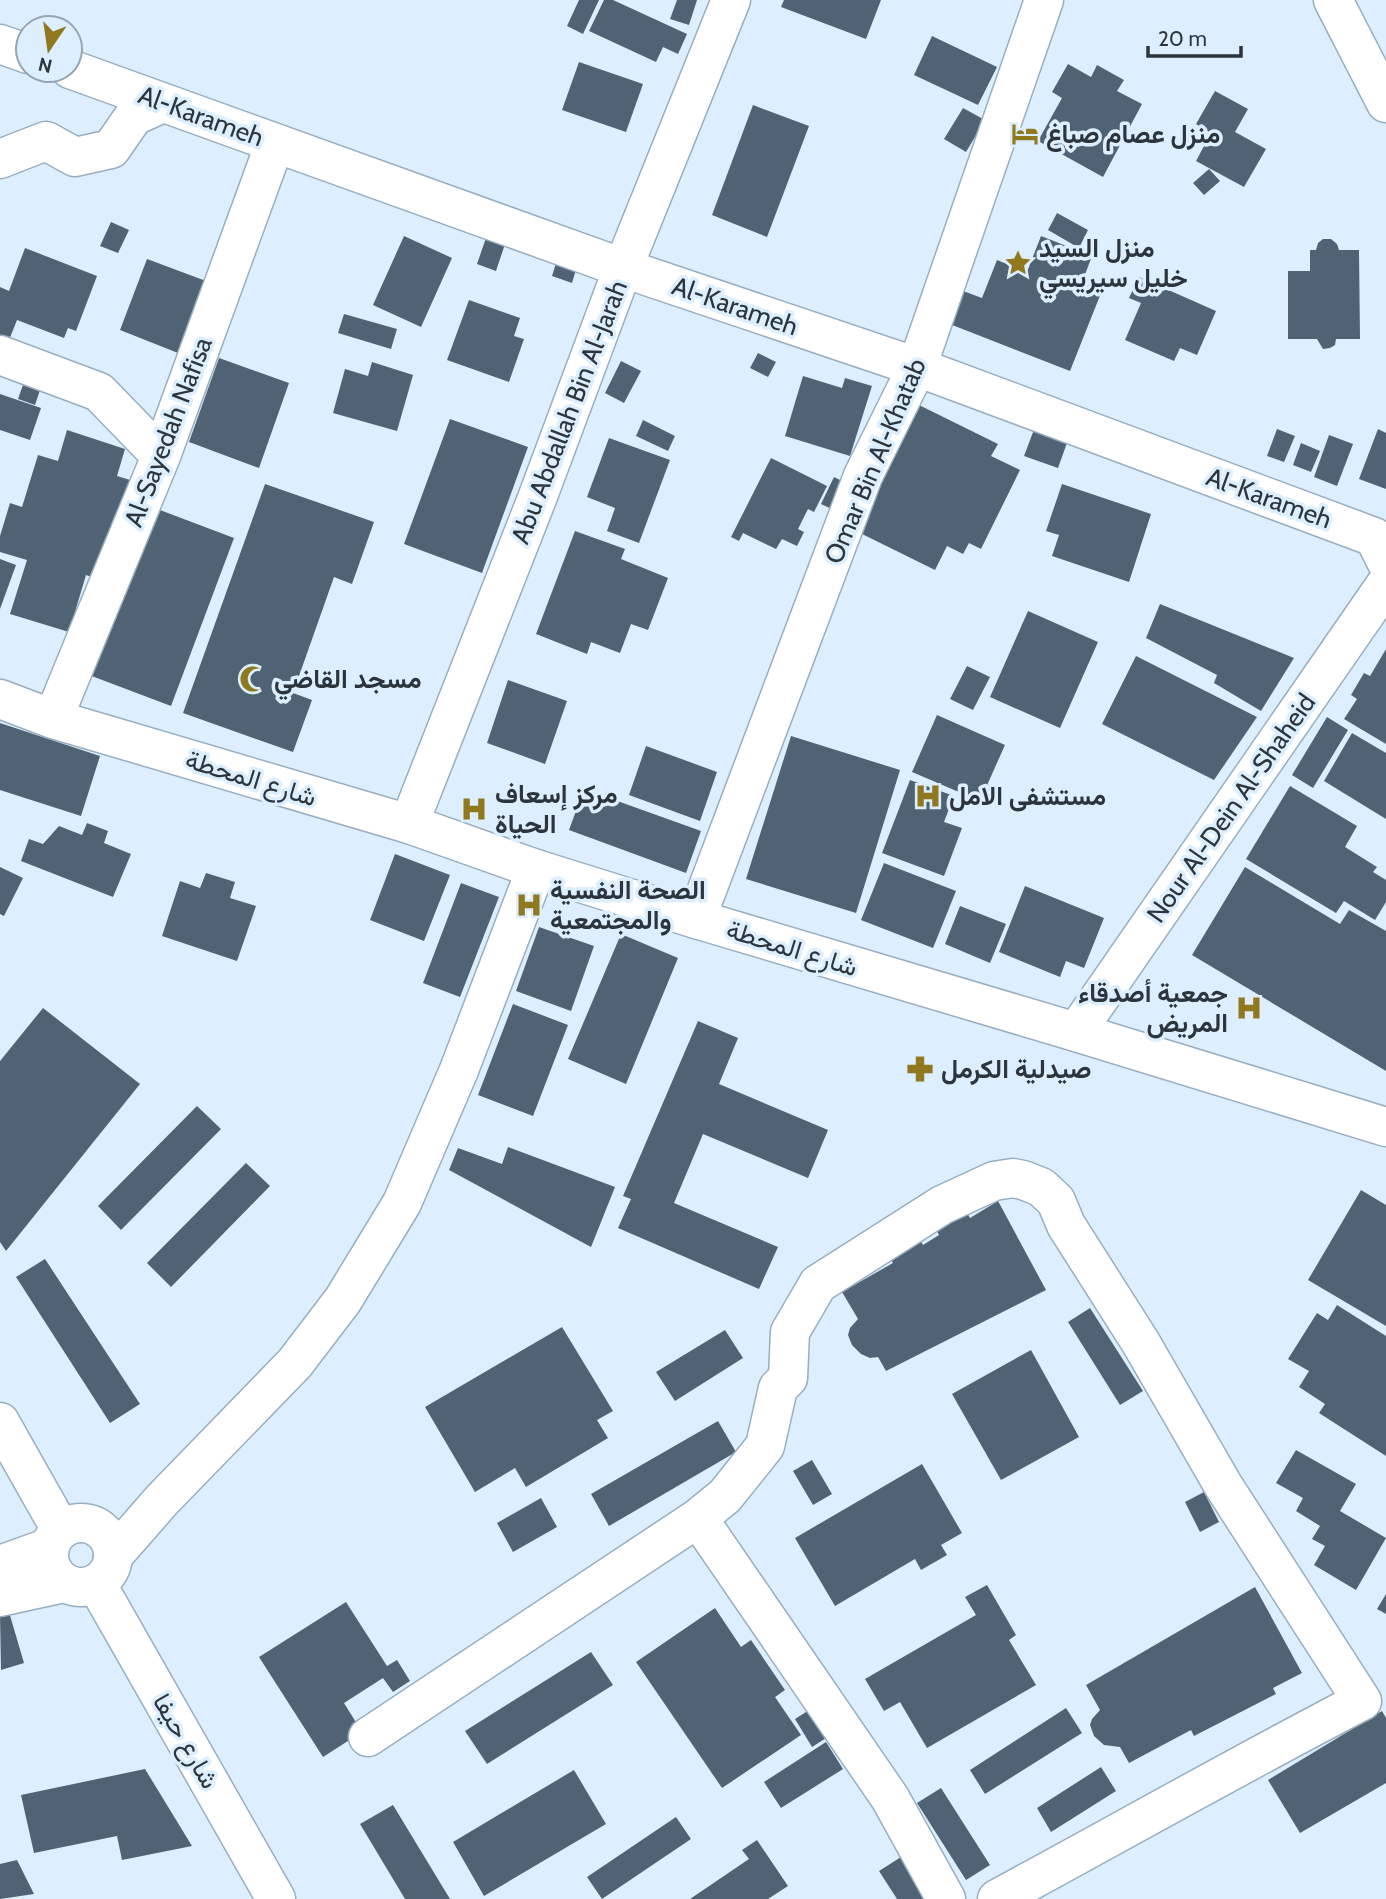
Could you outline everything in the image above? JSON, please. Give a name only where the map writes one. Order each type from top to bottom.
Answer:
[{"type":"street","name":"Abu Abdallah Bin Al-Jarah","points":[[409,824],[538,496],[623,268],[731,0]]},
{"type":"street","name":"Omar Bin Al-Khatab","points":[[696,919],[863,476],[917,367],[1044,0]]},
{"type":"street","points":[[1333,0],[1386,103]]},
{"type":"street","name":"Al-Karameh","points":[[84,74],[623,268],[917,367],[1374,537],[1386,561]]},
{"type":"street","points":[[0,159],[46,141],[75,157],[111,149],[134,116],[163,103]]},
{"type":"street","name":"Al-Sayedah Nafisa","points":[[53,719],[161,456],[275,143]]},
{"type":"street","points":[[0,355],[99,392],[161,456]]},
{"type":"street","name":"Nour Al-Dein Al-Shaheid","points":[[1076,1032],[1386,584]]},
{"type":"street","name":"شارع المحطة","points":[[0,699],[53,719],[409,824],[536,869],[696,919],[1386,1127]]},
{"type":"street","points":[[0,1597],[93,1563],[162,1500],[295,1363],[343,1300],[402,1203],[459,1070],[536,869]]},
{"type":"street","points":[[368,1737],[698,1518],[725,1496],[765,1446],[778,1388],[788,1378],[790,1332],[818,1284],[942,1205],[994,1181],[1013,1178],[1032,1183],[1056,1201],[1066,1225],[1141,1343],[1223,1485],[1362,1701],[1231,1769],[1122,1832],[997,1899]]},
{"type":"street","points":[[0,1422],[55,1539]]},
{"type":"street","points":[[698,1518],[890,1798],[946,1899]]},
{"type":"street","points":[[0,1565],[80,1524],[93,1563]]},
{"type":"street","name":"شارع حيفا","points":[[55,1539],[51,1567],[56,1576],[93,1563],[276,1899]]},
{"type":"building","points":[[579,0],[599,0],[583,34],[567,26]]},
{"type":"building","points":[[604,0],[613,0],[687,34],[678,54],[663,47],[656,62],[589,31]]},
{"type":"building","points":[[677,0],[697,0],[689,25],[670,19]]},
{"type":"building","points":[[784,0],[881,0],[866,39],[781,7]]},
{"type":"building","points":[[932,36],[997,67],[978,105],[914,75]]},
{"type":"building","points":[[579,62],[643,84],[626,132],[562,110]]},
{"type":"building","points":[[1068,64],[1091,77],[1097,65],[1124,80],[1117,91],[1142,104],[1103,177],[1038,141],[1062,98],[1052,92]]},
{"type":"building","points":[[1215,91],[1248,109],[1235,132],[1266,149],[1244,187],[1196,161],[1211,133],[1196,124]]},
{"type":"building","points":[[753,105],[809,126],[767,237],[712,215]]},
{"type":"building","points":[[963,108],[985,120],[966,152],[944,139]]},
{"type":"building","points":[[1209,169],[1220,181],[1204,195],[1193,183]]},
{"type":"building","points":[[1057,213],[1088,230],[1079,248],[1048,230]]},
{"type":"building","points":[[111,222],[129,230],[118,253],[100,246]]},
{"type":"building","points":[[404,236],[452,258],[421,327],[373,305]]},
{"type":"building","points":[[1041,236],[1092,256],[1083,280],[1103,288],[1070,371],[942,321],[955,288],[982,298],[997,260],[1027,272]]},
{"type":"building","points":[[486,238],[505,244],[496,271],[477,264]]},
{"type":"building","points":[[1323,239],[1331,239],[1339,250],[1359,250],[1360,339],[1336,339],[1335,345],[1323,349],[1317,339],[1288,339],[1288,271],[1310,271],[1310,250],[1316,250]]},
{"type":"building","points":[[25,248],[97,276],[76,331],[68,328],[64,338],[17,320],[5,350],[0,348],[0,287],[9,291]]},
{"type":"building","points":[[558,257],[578,263],[572,283],[552,276]]},
{"type":"building","points":[[147,259],[206,281],[178,353],[120,330]]},
{"type":"building","points":[[1139,277],[1216,311],[1197,355],[1180,348],[1174,361],[1125,340],[1141,303],[1129,298]]},
{"type":"building","points":[[469,300],[520,318],[514,336],[524,339],[509,382],[447,360]]},
{"type":"building","points":[[344,314],[397,329],[391,349],[338,333]]},
{"type":"building","points":[[758,353],[776,362],[768,377],[750,368]]},
{"type":"building","points":[[219,358],[289,383],[259,468],[189,442]]},
{"type":"building","points":[[621,361],[641,371],[624,403],[605,393]]},
{"type":"building","points":[[372,362],[413,375],[397,431],[333,413],[345,369],[368,376]]},
{"type":"building","points":[[803,376],[842,388],[845,378],[872,386],[850,456],[785,436]]},
{"type":"building","points":[[24,382],[41,387],[35,405],[18,399]]},
{"type":"building","points":[[0,394],[41,408],[30,440],[0,430]]},
{"type":"building","points":[[919,405],[998,444],[991,456],[1020,470],[981,549],[969,543],[963,554],[947,546],[935,570],[856,531]]},
{"type":"building","points":[[450,419],[528,447],[482,573],[404,544]]},
{"type":"building","points":[[643,420],[675,436],[668,451],[636,436]]},
{"type":"building","points":[[1035,427],[1068,440],[1058,468],[1024,456]]},
{"type":"building","points":[[1277,429],[1295,436],[1284,462],[1267,456]]},
{"type":"building","points":[[1378,429],[1386,433],[1386,489],[1359,479]]},
{"type":"building","points":[[67,430],[125,449],[117,476],[140,483],[100,580],[86,575],[69,632],[10,614],[27,560],[0,552],[0,536],[10,503],[22,507],[38,455],[58,461]]},
{"type":"building","points":[[1329,435],[1353,444],[1337,486],[1314,477]]},
{"type":"building","points":[[609,438],[670,460],[639,543],[607,531],[615,508],[587,497]]},
{"type":"building","points":[[1301,443],[1320,451],[1311,472],[1293,465]]},
{"type":"building","points":[[771,458],[827,486],[814,512],[808,509],[798,529],[804,532],[797,546],[782,539],[776,549],[743,533],[739,541],[731,537]]},
{"type":"building","points":[[834,477],[850,485],[838,512],[821,504]]},
{"type":"building","points":[[265,484],[374,522],[352,584],[334,577],[293,693],[312,700],[293,752],[183,713]]},
{"type":"building","points":[[1062,484],[1151,514],[1129,582],[1052,556],[1059,535],[1046,531]]},
{"type":"building","points":[[152,507],[234,538],[171,706],[89,675]]},
{"type":"building","points":[[575,531],[625,549],[621,559],[668,578],[648,630],[631,624],[620,653],[591,642],[587,654],[536,634]]},
{"type":"building","points":[[0,559],[16,565],[0,609]]},
{"type":"building","points":[[1160,604],[1294,658],[1261,711],[1214,683],[1217,675],[1146,638]]},
{"type":"building","points":[[1028,611],[1098,642],[1060,728],[990,697]]},
{"type":"building","points":[[1386,649],[1386,744],[1344,719],[1357,699],[1351,695],[1364,673],[1370,676]]},
{"type":"building","points":[[1136,656],[1257,717],[1214,780],[1102,724]]},
{"type":"building","points":[[967,666],[990,677],[973,710],[950,699]]},
{"type":"building","points":[[508,680],[567,701],[545,764],[487,743]]},
{"type":"building","points":[[937,715],[1005,745],[980,801],[912,772]]},
{"type":"building","points":[[1327,717],[1348,730],[1313,788],[1292,775]]},
{"type":"building","points":[[0,723],[100,756],[81,816],[0,790]]},
{"type":"building","points":[[1352,733],[1386,753],[1386,819],[1324,781]]},
{"type":"building","points":[[791,736],[900,770],[856,913],[746,879]]},
{"type":"building","points":[[646,746],[717,772],[700,821],[629,795]]},
{"type":"building","points":[[910,780],[954,796],[944,822],[962,828],[944,876],[882,853]]},
{"type":"building","points":[[1290,786],[1357,826],[1345,847],[1377,867],[1373,872],[1386,880],[1386,902],[1375,920],[1344,901],[1336,913],[1246,859]]},
{"type":"building","points":[[584,789],[701,831],[686,873],[569,830]]},
{"type":"building","points":[[87,823],[108,831],[104,843],[131,854],[113,897],[21,861],[29,839],[43,844],[59,826],[82,835]]},
{"type":"building","points":[[395,854],[450,875],[424,941],[370,920]]},
{"type":"building","points":[[884,863],[956,891],[933,948],[861,920]]},
{"type":"building","points":[[0,867],[23,878],[4,916],[0,914]]},
{"type":"building","points":[[1245,867],[1340,924],[1349,910],[1386,931],[1386,1071],[1192,955]]},
{"type":"building","points":[[206,873],[235,882],[230,898],[256,906],[237,961],[162,936],[180,881],[200,888]]},
{"type":"building","points":[[461,883],[499,897],[460,997],[423,983]]},
{"type":"building","points":[[1025,886],[1104,918],[1084,968],[1066,961],[1060,977],[999,952]]},
{"type":"building","points":[[960,906],[1006,924],[990,963],[945,944]]},
{"type":"building","points":[[539,927],[594,946],[571,1011],[516,991]]},
{"type":"building","points":[[621,934],[678,958],[626,1084],[568,1059]]},
{"type":"building","points":[[513,1004],[568,1025],[533,1116],[478,1095]]},
{"type":"building","points":[[43,1008],[140,1084],[6,1251],[0,1242],[0,1061]]},
{"type":"building","points":[[698,1021],[738,1038],[719,1084],[828,1130],[808,1178],[703,1134],[674,1203],[778,1247],[759,1289],[618,1228],[631,1199],[623,1196]]},
{"type":"building","points":[[197,1106],[221,1129],[121,1230],[98,1206]]},
{"type":"building","points":[[508,1147],[615,1187],[591,1247],[449,1170],[458,1148],[502,1164]]},
{"type":"building","points":[[246,1163],[270,1186],[171,1287],[147,1263]]},
{"type":"building","points":[[1361,1190],[1386,1205],[1386,1326],[1308,1280]]},
{"type":"building","points":[[998,1201],[1046,1290],[886,1371],[878,1357],[870,1358],[861,1354],[852,1345],[848,1335],[858,1319],[842,1292],[893,1263],[890,1258],[920,1240],[923,1245],[939,1235],[936,1229],[966,1211],[970,1218]]},
{"type":"building","points":[[45,1259],[140,1404],[110,1423],[16,1277]]},
{"type":"building","points":[[1337,1305],[1386,1336],[1386,1456],[1319,1413],[1325,1404],[1299,1387],[1309,1371],[1288,1359],[1317,1313],[1328,1320]]},
{"type":"building","points":[[1090,1308],[1143,1391],[1120,1405],[1068,1322]]},
{"type":"building","points":[[562,1327],[613,1411],[597,1420],[608,1438],[526,1487],[515,1468],[475,1492],[425,1407]]},
{"type":"building","points":[[725,1330],[743,1358],[675,1401],[656,1372]]},
{"type":"building","points":[[1031,1350],[1079,1437],[1001,1480],[952,1394]]},
{"type":"building","points":[[718,1421],[736,1452],[609,1526],[591,1494]]},
{"type":"building","points":[[1296,1450],[1356,1484],[1340,1511],[1386,1538],[1356,1590],[1314,1565],[1325,1546],[1312,1539],[1320,1526],[1296,1511],[1303,1498],[1276,1483]]},
{"type":"building","points":[[812,1460],[832,1494],[813,1505],[793,1471]]},
{"type":"building","points":[[922,1464],[962,1533],[941,1545],[947,1555],[921,1570],[915,1559],[835,1606],[795,1538]]},
{"type":"building","points":[[1204,1492],[1219,1522],[1200,1532],[1185,1502]]},
{"type":"building","points":[[541,1498],[557,1527],[513,1552],[497,1523]]},
{"type":"building","points":[[987,1585],[1016,1635],[1009,1640],[1036,1685],[927,1748],[900,1702],[884,1711],[865,1679],[976,1615],[965,1597]]},
{"type":"building","points":[[1255,1587],[1302,1673],[1273,1688],[1276,1694],[1194,1736],[1191,1730],[1129,1763],[1120,1747],[1104,1745],[1094,1736],[1090,1725],[1100,1710],[1086,1685]]},
{"type":"building","points":[[1386,1594],[1386,1614],[1377,1609]]},
{"type":"building","points":[[346,1602],[387,1666],[397,1660],[410,1681],[393,1692],[383,1678],[344,1703],[362,1732],[323,1757],[259,1657]]},
{"type":"building","points":[[715,1608],[741,1647],[751,1640],[785,1690],[775,1697],[801,1735],[722,1788],[636,1662]]},
{"type":"building","points":[[9,1612],[24,1663],[1,1670],[0,1614]]},
{"type":"building","points":[[591,1652],[613,1685],[487,1764],[465,1731]]},
{"type":"building","points":[[817,1705],[834,1733],[812,1747],[795,1719]]},
{"type":"building","points":[[1066,1708],[1082,1733],[985,1794],[970,1770]]},
{"type":"building","points":[[1382,1711],[1386,1718],[1386,1783],[1300,1833],[1268,1780]]},
{"type":"building","points":[[826,1742],[843,1769],[781,1808],[764,1782]]},
{"type":"building","points":[[1101,1767],[1116,1791],[1051,1832],[1037,1808]]},
{"type":"building","points":[[145,1769],[192,1846],[122,1860],[117,1836],[34,1853],[21,1795]]},
{"type":"building","points":[[574,1770],[606,1824],[484,1896],[453,1842]]},
{"type":"building","points":[[941,1788],[990,1865],[966,1880],[917,1803]]},
{"type":"building","points":[[393,1805],[450,1899],[405,1899],[360,1824]]},
{"type":"building","points":[[676,1817],[691,1839],[602,1899],[587,1877]]},
{"type":"building","points":[[757,1840],[788,1886],[768,1899],[690,1899],[749,1859],[742,1850]]},
{"type":"building","points":[[901,1857],[927,1899],[897,1899],[879,1871]]},
{"type":"building","points":[[17,1860],[34,1894],[0,1899],[0,1864]]},
{"type":"place","name":"منزل عصام صباغ","points":[[1025,134]]},
{"type":"place","name":"منزل السيد خليل سيريسي","points":[[1018,263]]},
{"type":"place","name":"مسجد القاضي","points":[[253,679]]},
{"type":"place","name":"مستشفى الامل","points":[[928,796]]},
{"type":"place","name":"مركز إسعاف الحياة","points":[[474,809]]},
{"type":"place","name":"الصحة النفسية والمجتمعية","points":[[529,905]]},
{"type":"place","name":"جمعية أصدقاء المريض","points":[[1249,1008]]},
{"type":"place","name":"صيدلية الكرمل","points":[[920,1069]]}]
